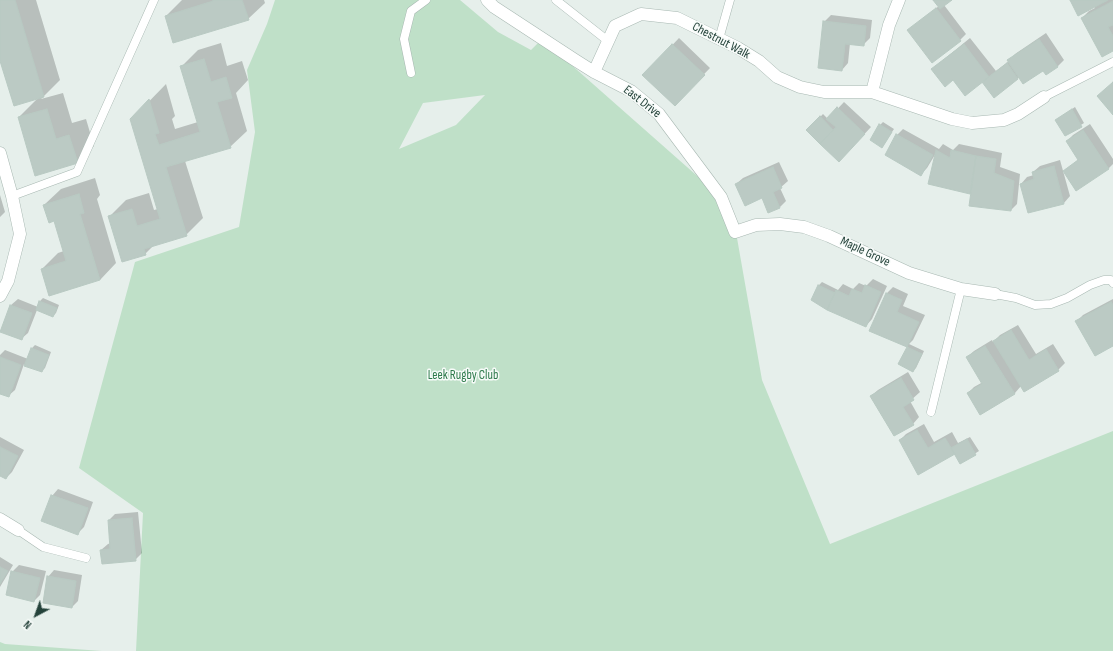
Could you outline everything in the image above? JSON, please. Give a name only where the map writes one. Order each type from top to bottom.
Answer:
[{"type":"street","name":"East Drive","points":[[487,0],[494,7],[594,72],[631,91],[659,114],[721,197],[734,232]]},
{"type":"street","points":[[872,92],[889,25],[899,0]]},
{"type":"street","name":"Chestnut Walk","points":[[594,72],[615,26],[641,14],[677,18],[738,48],[759,61],[777,77],[800,87],[824,92],[872,92],[952,119],[972,123],[1004,120],[1018,114],[1044,97]]},
{"type":"street","points":[[0,153],[12,196],[20,234],[8,281],[0,296]]},
{"type":"street","name":"Maple Grove","points":[[734,232],[756,225],[780,224],[804,227],[829,236],[909,273],[961,289],[995,294]]},
{"type":"street","points":[[0,519],[18,530]]},
{"type":"lane","points":[[12,196],[77,172],[154,0]]},
{"type":"lane","points":[[411,73],[404,39],[411,12],[426,0]]},
{"type":"lane","points":[[556,0],[608,41]]},
{"type":"lane","points":[[719,39],[730,0]]},
{"type":"lane","points":[[1044,97],[1113,62]]},
{"type":"lane","points":[[995,294],[1016,298],[1035,305],[1051,304],[1067,298],[1090,285],[1104,280],[1111,280],[1113,283]]},
{"type":"lane","points":[[931,412],[961,289]]},
{"type":"lane","points":[[18,530],[43,547],[86,558]]},
{"type":"green space","name":"Leek Rugby Club","points":[[275,0],[460,0],[498,32],[531,50],[542,39],[721,197],[737,238],[762,380],[830,544],[1113,431],[1113,651],[136,651],[143,513],[79,468],[135,262],[239,227],[255,132],[247,70],[267,24]],"holes":[[[485,95],[456,125],[399,149],[423,103]]]},
{"type":"green space","points":[[0,642],[5,644],[102,651],[0,651]]},
{"type":"building","points":[[0,0],[15,0],[44,97],[14,106],[0,61]]},
{"type":"building","points":[[213,0],[242,0],[249,20],[173,43],[165,16]]},
{"type":"building","points":[[933,0],[952,0],[940,9]]},
{"type":"building","points":[[1070,0],[1108,0],[1078,16]]},
{"type":"building","points":[[1113,1],[1113,25],[1108,27],[1113,36],[1113,51],[1102,57],[1081,18]]},
{"type":"building","points":[[936,8],[961,41],[932,63],[907,30]]},
{"type":"building","points":[[823,21],[866,26],[864,46],[845,44],[842,71],[818,68]]},
{"type":"building","points":[[1039,39],[1058,67],[1046,75],[1043,71],[1023,84],[1007,60]]},
{"type":"building","points":[[672,44],[705,75],[675,106],[642,75]]},
{"type":"building","points":[[964,44],[989,77],[965,96],[953,80],[945,87],[931,69]]},
{"type":"building","points":[[204,59],[211,82],[226,77],[232,98],[217,102],[231,148],[166,167],[187,236],[144,249],[146,255],[122,262],[108,216],[132,209],[137,226],[160,219],[130,119],[149,99],[159,133],[155,134],[159,145],[200,132],[180,66]]},
{"type":"building","points":[[1007,63],[1018,79],[994,98],[982,82]]},
{"type":"building","points":[[1113,82],[1113,115],[1097,96]]},
{"type":"building","points":[[837,107],[865,134],[839,162],[820,144],[836,127],[826,119]]},
{"type":"building","points":[[47,109],[56,139],[69,135],[78,163],[35,176],[18,117]]},
{"type":"building","points":[[1072,109],[1082,127],[1065,136],[1055,120]]},
{"type":"building","points":[[820,116],[833,130],[820,144],[806,130]]},
{"type":"building","points":[[879,124],[892,132],[882,148],[870,140]]},
{"type":"building","points":[[1083,130],[1109,169],[1076,191],[1063,171],[1078,160],[1066,141]]},
{"type":"building","points":[[896,134],[933,155],[921,176],[885,155]]},
{"type":"building","points":[[936,150],[950,158],[951,150],[976,156],[970,194],[928,184]]},
{"type":"building","points":[[976,156],[996,159],[994,173],[1014,181],[1011,211],[969,206]]},
{"type":"building","points":[[1054,166],[1064,204],[1028,213],[1020,184],[1034,179],[1032,172]]},
{"type":"building","points":[[773,167],[782,188],[773,192],[780,208],[768,213],[762,198],[745,206],[735,184]]},
{"type":"building","points":[[79,194],[84,213],[80,214],[100,280],[49,296],[41,269],[66,261],[54,221],[49,223],[43,205]]},
{"type":"building","points":[[818,285],[835,293],[827,310],[811,300]]},
{"type":"building","points":[[865,285],[881,292],[866,327],[827,310],[836,290],[849,296],[852,289],[862,293]]},
{"type":"building","points":[[886,293],[902,300],[897,312],[919,322],[907,347],[869,331]]},
{"type":"building","points":[[39,301],[57,308],[53,317],[36,310]]},
{"type":"building","points":[[1111,302],[1113,305],[1113,346],[1095,356],[1075,321]]},
{"type":"building","points":[[10,305],[32,313],[22,340],[0,332]]},
{"type":"building","points":[[1011,330],[1029,360],[1046,349],[1059,371],[1024,392],[993,341]]},
{"type":"building","points":[[985,346],[1015,394],[980,415],[967,393],[982,384],[966,357]]},
{"type":"building","points":[[907,347],[922,354],[913,372],[898,364]]},
{"type":"building","points":[[31,348],[49,355],[42,372],[24,366]]},
{"type":"building","points":[[0,357],[21,365],[9,397],[0,394]]},
{"type":"building","points":[[901,378],[914,400],[903,407],[914,425],[894,436],[870,396]]},
{"type":"building","points":[[917,430],[928,448],[945,438],[955,454],[918,475],[899,440]]},
{"type":"building","points":[[967,439],[976,455],[960,464],[951,448]]},
{"type":"building","points":[[0,447],[18,456],[6,479],[0,476]]},
{"type":"building","points":[[51,495],[88,508],[78,535],[41,521]]},
{"type":"building","points":[[132,518],[136,561],[102,564],[100,550],[110,549],[108,520]]},
{"type":"building","points":[[0,567],[8,571],[0,584]]},
{"type":"building","points":[[11,571],[40,578],[34,602],[6,595]]},
{"type":"building","points":[[47,576],[76,581],[72,608],[43,603]]}]
